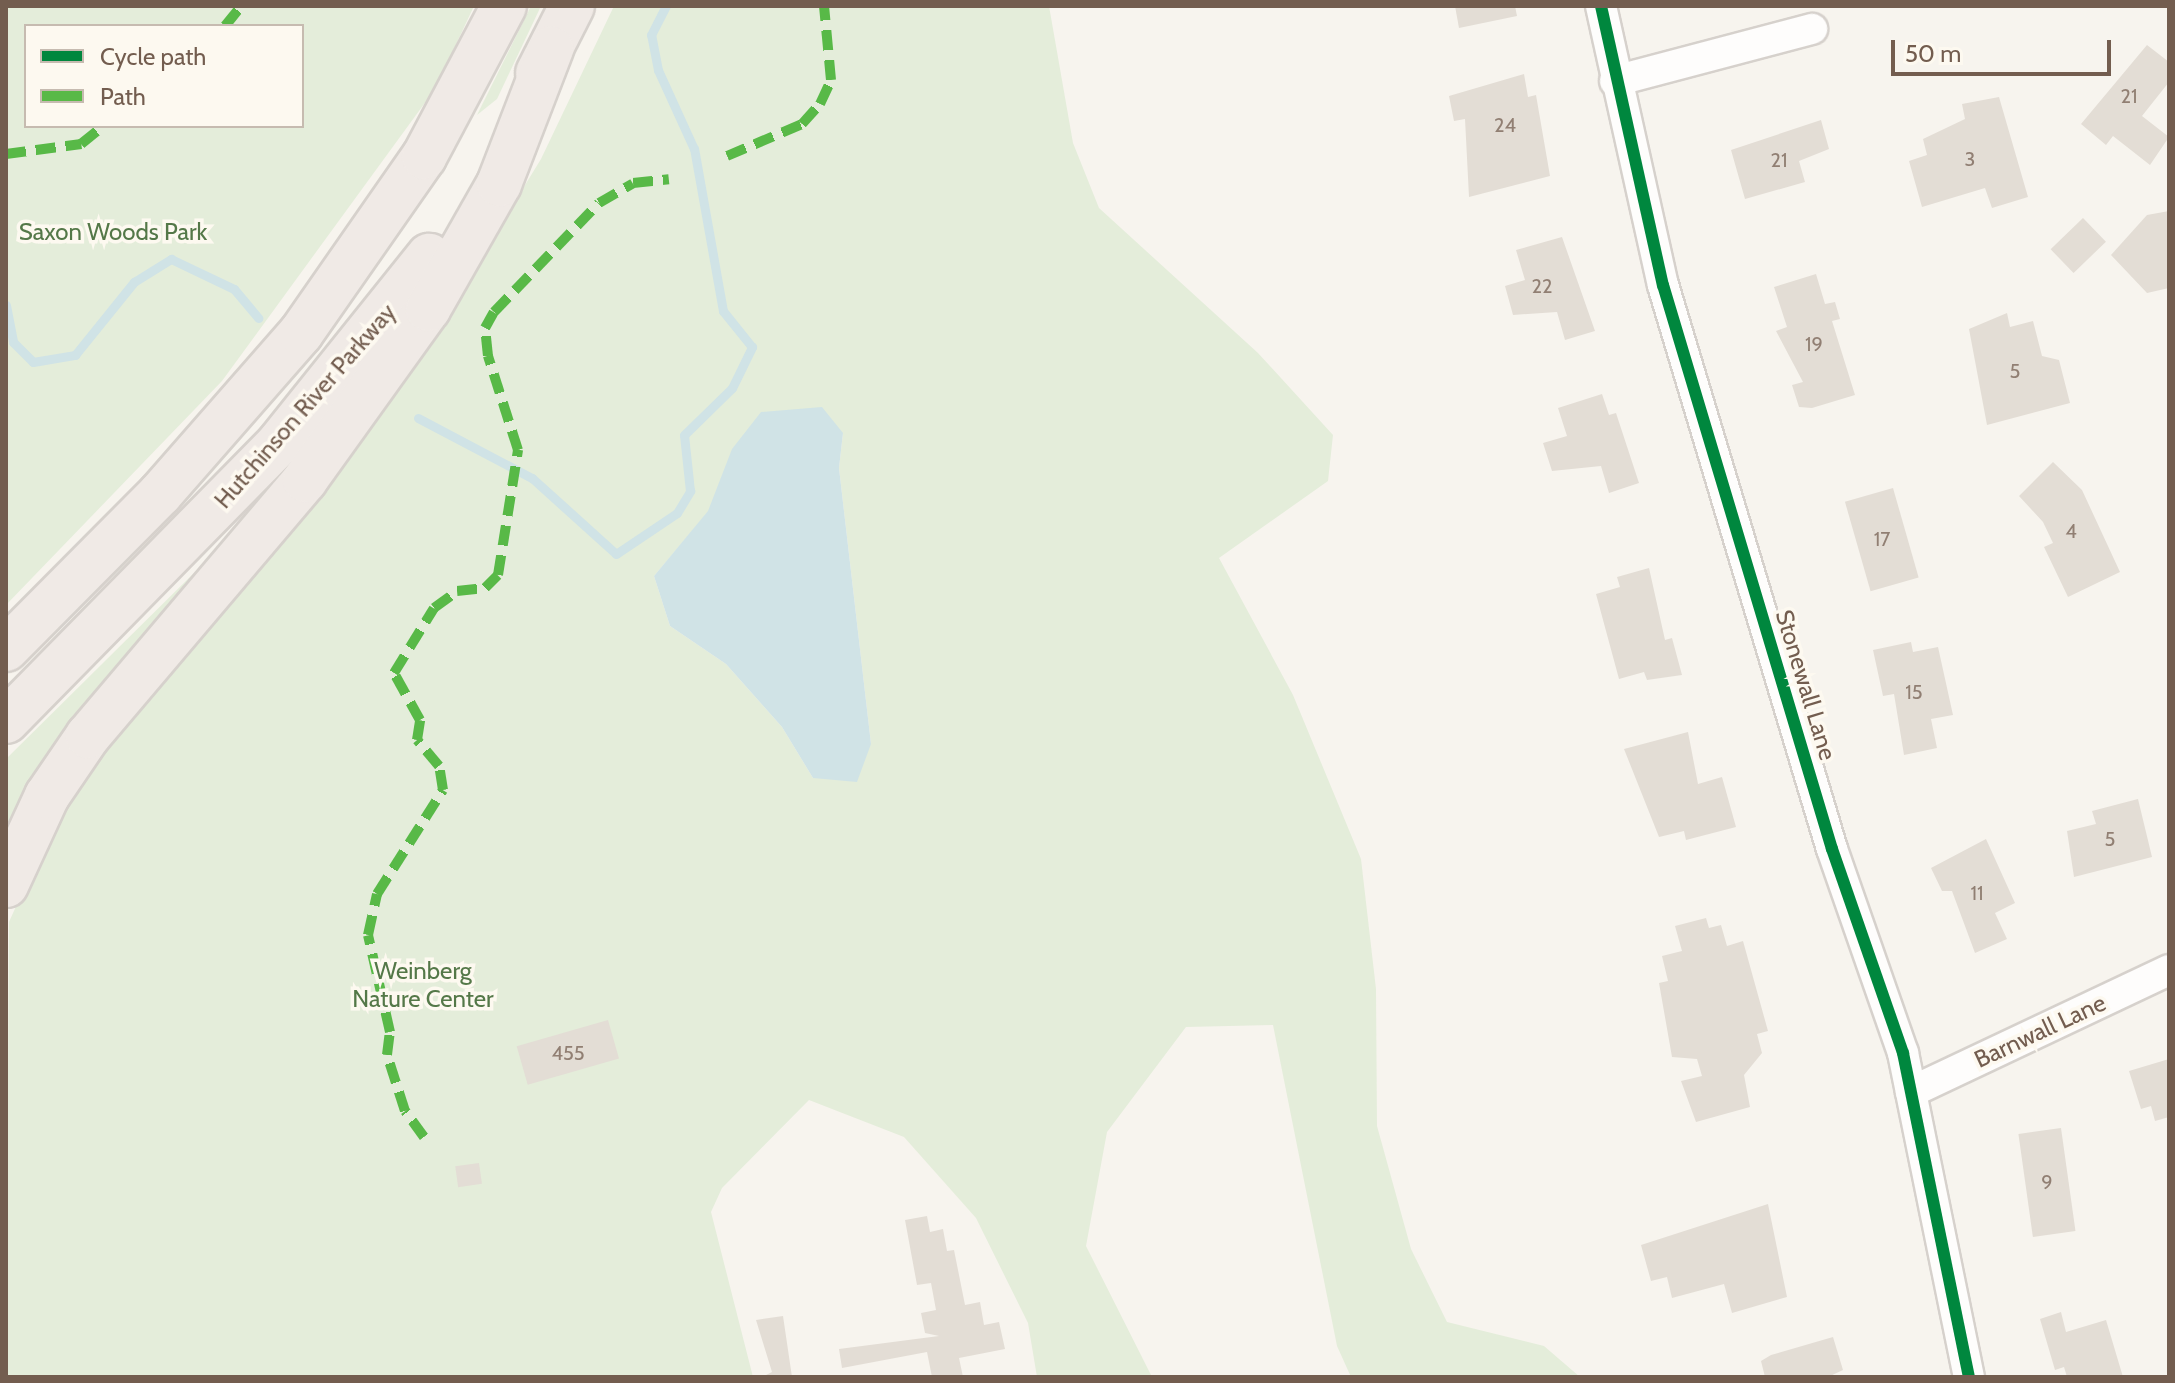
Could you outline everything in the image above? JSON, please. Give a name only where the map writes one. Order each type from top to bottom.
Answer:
[{"type":"highway","name":"Hutchinson River Parkway","points":[[6,649],[160,494],[301,333],[424,157],[504,6]]},
{"type":"highway","name":"Hutchinson River Parkway","points":[[6,721],[243,481],[349,363],[445,232],[551,49],[572,6]]},
{"type":"highway","points":[[6,885],[47,796],[88,736],[305,480],[428,309],[499,184],[551,49]]},
{"type":"street","name":"Stonewall Lane","points":[[1601,6],[1615,81],[1663,285],[1911,1092],[1969,1377]]},
{"type":"street","points":[[1615,81],[1812,29]]},
{"type":"street","name":"Barnwall Lane","points":[[1911,1092],[2169,970]]},
{"type":"green space","name":"Saxon Woods Park","points":[[6,6],[474,6],[435,89],[222,381],[6,605]]},
{"type":"green space","points":[[531,6],[541,6],[497,99],[477,115]]},
{"type":"green space","points":[[614,6],[1049,6],[1073,143],[1099,208],[1258,353],[1333,435],[1328,481],[1219,558],[1293,695],[1361,859],[1376,989],[1377,1126],[1411,1249],[1447,1322],[1544,1346],[1580,1377],[1351,1377],[1337,1346],[1273,1025],[1186,1027],[1107,1132],[1086,1246],[1152,1377],[1037,1377],[1028,1323],[976,1218],[904,1137],[809,1100],[722,1188],[711,1212],[753,1377],[6,1377],[9,922],[48,835],[108,738],[445,315],[541,159]],"holes":[[[843,433],[839,468],[871,744],[813,778],[782,727],[726,664],[670,626],[654,576],[709,511]]]},
{"type":"green space","points":[[204,563],[212,570],[6,850],[6,759]]},
{"type":"shaded area","points":[[822,407],[843,433],[839,468],[871,744],[857,782],[813,778],[782,727],[726,664],[670,626],[654,576],[708,511],[732,449],[761,412]]},
{"type":"building","points":[[1455,6],[1515,6],[1517,16],[1459,28]]},
{"type":"building","points":[[2147,45],[2169,62],[2169,82],[2142,116],[2169,137],[2150,165],[2113,136],[2106,145],[2081,124]]},
{"type":"building","points":[[1524,74],[1528,97],[1536,95],[1550,176],[1469,197],[1465,119],[1454,121],[1449,96]]},
{"type":"building","points":[[1999,97],[2028,197],[1992,208],[1985,188],[1922,207],[1909,161],[1927,155],[1923,139],[1965,119],[1962,104]]},
{"type":"building","points":[[1821,120],[1829,149],[1799,161],[1805,182],[1745,199],[1731,150]]},
{"type":"building","points":[[2169,211],[2169,288],[2147,293],[2111,255],[2147,215]]},
{"type":"building","points":[[2083,218],[2106,242],[2074,273],[2051,249]]},
{"type":"building","points":[[1562,237],[1595,331],[1565,340],[1557,312],[1513,315],[1505,286],[1525,280],[1516,250]]},
{"type":"building","points":[[1816,274],[1825,304],[1835,302],[1840,319],[1832,321],[1855,395],[1812,408],[1799,407],[1792,385],[1803,382],[1776,331],[1787,327],[1774,287]]},
{"type":"building","points":[[2007,313],[2010,327],[2033,321],[2042,356],[2059,360],[2070,403],[1987,425],[1969,329]]},
{"type":"building","points":[[1602,394],[1609,415],[1616,413],[1639,483],[1609,493],[1601,466],[1552,471],[1543,443],[1567,436],[1558,408]]},
{"type":"building","points":[[2053,462],[2082,490],[2120,572],[2068,597],[2044,547],[2053,543],[2043,522],[2019,496]]},
{"type":"building","points":[[1893,488],[1919,577],[1871,591],[1845,502]]},
{"type":"building","points":[[1649,568],[1665,640],[1672,638],[1682,675],[1647,680],[1644,672],[1619,679],[1596,594],[1620,587],[1617,577]]},
{"type":"building","points":[[1911,642],[1913,652],[1938,647],[1953,715],[1931,719],[1937,748],[1904,755],[1894,694],[1883,696],[1873,650]]},
{"type":"building","points":[[1688,732],[1698,784],[1722,777],[1736,827],[1686,840],[1684,831],[1659,837],[1624,749]]},
{"type":"building","points":[[2138,799],[2152,857],[2074,877],[2067,831],[2096,824],[2092,811]]},
{"type":"building","points":[[1986,839],[2015,903],[1995,913],[2007,939],[1975,953],[1952,891],[1942,891],[1931,868]]},
{"type":"building","points":[[1706,918],[1709,928],[1721,925],[1727,946],[1743,941],[1768,1031],[1757,1034],[1762,1053],[1744,1075],[1750,1107],[1696,1122],[1681,1081],[1702,1076],[1697,1059],[1672,1057],[1659,983],[1668,981],[1662,956],[1682,951],[1675,926]]},
{"type":"building","name":"Weinberg Nature Center","points":[[608,1020],[619,1058],[528,1085],[517,1046]]},
{"type":"building","points":[[2169,1059],[2169,1117],[2155,1121],[2151,1106],[2141,1109],[2129,1071]]},
{"type":"building","points":[[2061,1128],[2075,1231],[2033,1237],[2018,1134]]},
{"type":"building","points":[[479,1163],[482,1184],[458,1187],[455,1166]]},
{"type":"building","points":[[1768,1204],[1787,1297],[1732,1313],[1724,1284],[1672,1298],[1667,1277],[1651,1281],[1641,1245]]},
{"type":"building","points":[[927,1216],[930,1232],[943,1229],[947,1251],[954,1250],[965,1305],[980,1302],[984,1325],[999,1322],[1005,1349],[959,1358],[963,1377],[932,1377],[927,1352],[842,1368],[839,1349],[939,1336],[925,1333],[921,1313],[936,1310],[931,1283],[917,1285],[905,1220]]},
{"type":"building","points":[[2061,1312],[2066,1332],[2106,1320],[2123,1377],[2067,1377],[2064,1367],[2055,1370],[2040,1319]]},
{"type":"building","points":[[783,1316],[792,1377],[762,1377],[772,1372],[756,1320]]},
{"type":"building","points":[[1833,1337],[1843,1370],[1828,1377],[1765,1377],[1761,1361],[1771,1355]]},
{"type":"waterway","points":[[418,418],[532,478],[616,554],[677,513],[690,491],[684,435],[732,388],[752,347],[723,311],[694,149],[658,70],[651,35],[666,6]]},
{"type":"waterway","points":[[6,305],[13,342],[33,362],[75,355],[134,282],[171,259],[234,289],[258,318]]},
{"type":"marked path","points":[[227,24],[241,6]]},
{"type":"marked path","points":[[727,156],[802,124],[820,104],[831,80],[824,6]]},
{"type":"marked path","points":[[6,154],[81,144],[101,128]]},
{"type":"marked path","points":[[424,1137],[405,1111],[387,1055],[390,1032],[368,935],[377,894],[443,790],[439,766],[417,740],[420,720],[394,673],[434,608],[457,591],[485,588],[498,575],[518,450],[488,356],[485,328],[494,312],[599,203],[633,183],[669,179]]},
{"type":"cycle path","points":[[1601,6],[1663,285],[1832,849],[1903,1053],[1969,1377]]}]
